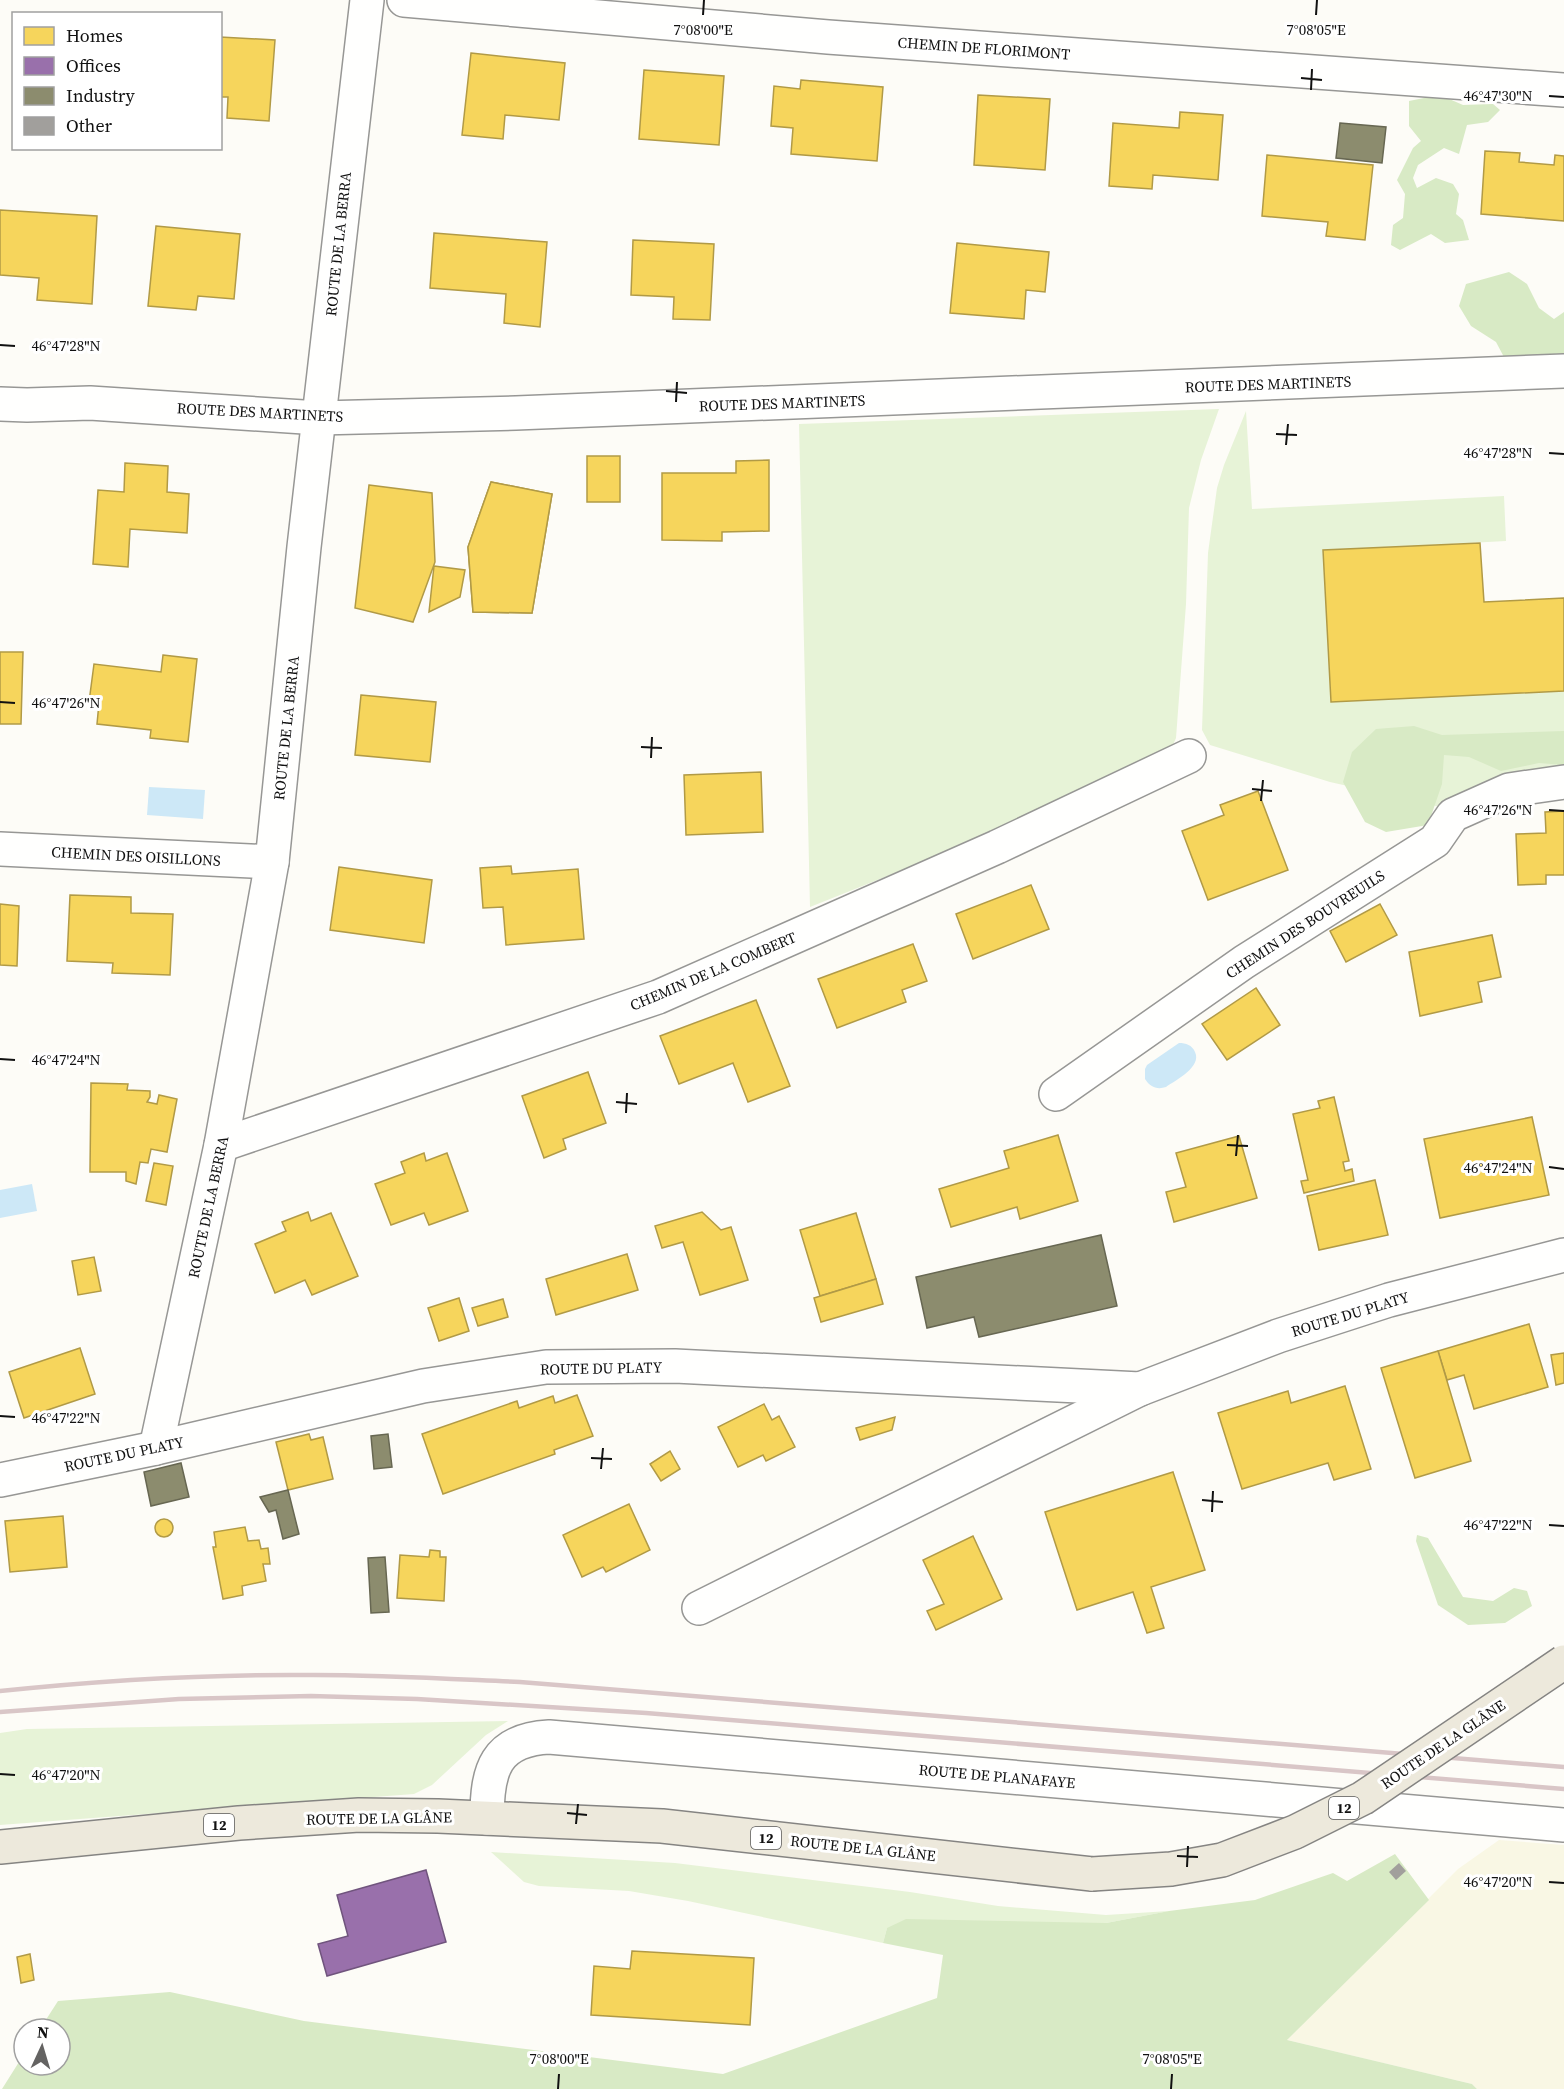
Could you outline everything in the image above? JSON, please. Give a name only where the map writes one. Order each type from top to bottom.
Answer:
[{"type":"main road","name":"ROUTE DE LA GLÂNE","points":[[0,1847],[227,1824],[359,1815],[662,1826],[1092,1874],[1171,1869],[1222,1860],[1296,1832],[1363,1798],[1564,1662]]},
{"type":"street","name":"ROUTE DE LA BERRA","points":[[156,1448],[221,1145],[272,862],[319,418],[367,0]]},
{"type":"street","name":"CHEMIN DE FLORIMONT","points":[[404,0],[828,37],[1564,90]]},
{"type":"street","name":"ROUTE DES MARTINETS","points":[[0,404],[90,402],[319,418],[562,411],[1564,371]]},
{"type":"street","name":"CHEMIN DE LA COMBERT","points":[[221,1145],[658,997],[997,847],[1189,756]]},
{"type":"street","name":"CHEMIN DES BOUVREUILS","points":[[1056,1094],[1244,962],[1435,841],[1453,815],[1509,790],[1564,782]]},
{"type":"street","name":"CHEMIN DES OISILLONS","points":[[0,849],[272,862]]},
{"type":"street","name":"ROUTE DU PLATY","points":[[699,1608],[1140,1389],[1278,1336],[1389,1300],[1564,1255]]},
{"type":"street","name":"ROUTE DU PLATY","points":[[0,1480],[156,1448],[423,1386],[546,1367],[675,1366],[1140,1389]]},
{"type":"street","name":"ROUTE DE PLANAFAYE","points":[[487,1818],[489,1781],[500,1757],[510,1747],[521,1741],[549,1737],[1564,1825]]},
{"type":"shaded area","points":[[1499,1840],[1564,1845],[1564,2089],[1477,2089],[1472,2084],[1287,2040],[1458,1869]]},
{"type":"green space","points":[[1429,97],[1447,98],[1463,105],[1493,104],[1500,110],[1488,122],[1467,125],[1459,154],[1444,148],[1418,165],[1413,178],[1417,188],[1436,178],[1453,184],[1459,194],[1456,214],[1463,220],[1469,240],[1445,243],[1431,234],[1400,250],[1391,245],[1393,225],[1403,218],[1405,194],[1397,180],[1413,148],[1421,141],[1409,126],[1409,101]]},
{"type":"green space","points":[[1509,272],[1527,284],[1539,308],[1554,319],[1564,312],[1564,360],[1505,359],[1496,342],[1471,326],[1459,306],[1466,284]]},
{"type":"green space","points":[[1219,409],[1201,460],[1189,508],[1186,604],[1176,738],[1168,756],[915,865],[810,907],[799,424]]},
{"type":"green space","points":[[1246,411],[1252,509],[1504,496],[1506,541],[1323,551],[1331,702],[1564,691],[1564,774],[1449,809],[1330,782],[1210,745],[1202,730],[1208,553],[1217,488]]},
{"type":"green space","points":[[1414,726],[1442,735],[1564,731],[1564,765],[1539,763],[1501,771],[1469,757],[1444,755],[1442,784],[1428,825],[1386,832],[1365,822],[1343,782],[1352,752],[1376,729]]},
{"type":"green space","points":[[1417,1535],[1428,1538],[1463,1597],[1493,1601],[1514,1588],[1527,1591],[1532,1606],[1505,1623],[1468,1625],[1438,1605],[1416,1541]]},
{"type":"green space","points":[[508,1721],[486,1735],[432,1785],[414,1794],[0,1825],[0,1733],[27,1729]]},
{"type":"green space","points":[[491,1852],[675,1863],[910,1892],[998,1906],[1106,1915],[1169,1911],[1106,1923],[887,1928],[883,1943],[688,1901],[629,1891],[539,1886],[524,1882]]},
{"type":"green space","points":[[1395,1854],[1429,1900],[1287,2040],[1472,2084],[1477,2089],[2,2089],[12,2073],[12,2077],[72,2077],[72,2017],[48,2017],[58,2001],[170,1992],[304,2021],[723,2074],[937,1998],[943,1955],[883,1943],[887,1928],[906,1919],[1106,1923],[1169,1911],[1255,1900],[1333,1873],[1347,1881]]},
{"type":"water","points":[[149,787],[205,790],[203,819],[147,815]]},
{"type":"water","points":[[1179,1043],[1186,1044],[1195,1052],[1196,1058],[1192,1068],[1166,1087],[1151,1086],[1145,1079],[1147,1065]]},
{"type":"water","points":[[32,1184],[37,1211],[0,1218],[0,1190]]},
{"type":"building: Homes","points":[[222,37],[275,40],[269,121],[227,118],[228,97],[222,97]]},
{"type":"building: Homes","points":[[471,53],[565,63],[559,120],[505,115],[503,139],[462,135]]},
{"type":"building: Homes","points":[[644,70],[724,76],[719,145],[639,139]]},
{"type":"building: Homes","points":[[801,80],[883,87],[877,161],[791,154],[793,128],[771,126],[774,86],[800,89]]},
{"type":"building: Homes","points":[[978,95],[1050,99],[1045,170],[974,165]]},
{"type":"building: Homes","points":[[1180,112],[1223,115],[1218,180],[1153,175],[1152,189],[1109,186],[1113,123],[1179,128]]},
{"type":"building: Homes","points":[[1485,151],[1520,153],[1519,162],[1554,165],[1555,155],[1564,156],[1564,221],[1481,214]]},
{"type":"building: Homes","points":[[1267,155],[1373,165],[1365,240],[1326,236],[1328,222],[1262,216]]},
{"type":"building: Homes","points":[[0,210],[97,216],[92,304],[37,300],[39,278],[0,275]]},
{"type":"building: Homes","points":[[156,226],[240,234],[234,299],[198,296],[196,310],[148,306]]},
{"type":"building: Homes","points":[[434,233],[547,242],[540,327],[504,323],[506,294],[430,288]]},
{"type":"building: Homes","points":[[633,240],[714,244],[710,320],[673,319],[674,297],[631,295]]},
{"type":"building: Homes","points":[[957,243],[1049,252],[1045,292],[1026,290],[1024,319],[950,313]]},
{"type":"building: Homes","points":[[587,456],[620,456],[620,502],[587,502]]},
{"type":"building: Homes","points":[[769,460],[769,531],[722,532],[722,541],[662,540],[662,473],[736,473],[736,461]]},
{"type":"building: Homes","points":[[125,463],[168,466],[167,492],[189,494],[187,533],[130,529],[128,567],[93,564],[98,490],[124,492]]},
{"type":"building: Homes","points":[[491,482],[552,494],[532,613],[473,612],[468,547]]},
{"type":"building: Homes","points":[[491,482],[552,494],[532,613],[473,612],[468,547]]},
{"type":"building: Homes","points":[[369,485],[432,493],[435,562],[413,622],[355,608]]},
{"type":"building: Homes","points":[[1480,543],[1484,602],[1564,598],[1564,691],[1331,702],[1323,550]]},
{"type":"building: Homes","points":[[434,566],[465,570],[460,597],[429,612]]},
{"type":"building: Homes","points":[[0,652],[23,652],[21,724],[0,724]]},
{"type":"building: Homes","points":[[163,655],[197,659],[188,742],[150,738],[151,730],[97,724],[99,703],[89,702],[94,664],[161,672]]},
{"type":"building: Homes","points":[[361,695],[436,702],[430,762],[355,755]]},
{"type":"building: Homes","points":[[761,772],[763,832],[686,835],[684,775]]},
{"type":"building: Homes","points":[[1258,791],[1288,870],[1208,900],[1182,831],[1224,815],[1220,805]]},
{"type":"building: Homes","points":[[1564,811],[1564,875],[1546,875],[1546,884],[1518,885],[1516,834],[1546,833],[1545,812]]},
{"type":"building: Homes","points":[[511,866],[512,874],[578,869],[584,939],[506,945],[503,907],[483,908],[480,868]]},
{"type":"building: Homes","points":[[339,867],[432,880],[424,943],[330,930]]},
{"type":"building: Homes","points":[[1031,885],[1049,929],[973,959],[956,914]]},
{"type":"building: Homes","points":[[70,895],[131,897],[131,913],[173,914],[170,975],[112,973],[113,963],[67,961]]},
{"type":"building: Homes","points":[[0,904],[19,906],[17,966],[0,965]]},
{"type":"building: Homes","points":[[1380,904],[1397,935],[1346,962],[1330,931]]},
{"type":"building: Homes","points":[[1492,935],[1501,977],[1478,982],[1482,1002],[1420,1016],[1409,952]]},
{"type":"building: Homes","points":[[913,944],[927,981],[902,990],[906,1002],[837,1028],[818,979]]},
{"type":"building: Homes","points":[[1256,988],[1280,1025],[1227,1060],[1202,1024]]},
{"type":"building: Homes","points":[[756,1000],[790,1086],[748,1102],[733,1063],[679,1084],[660,1036]]},
{"type":"building: Homes","points":[[588,1072],[606,1123],[563,1139],[566,1149],[544,1158],[522,1096]]},
{"type":"building: Homes","points":[[91,1083],[128,1084],[127,1090],[150,1091],[147,1102],[157,1104],[159,1095],[177,1099],[167,1152],[151,1149],[148,1163],[140,1162],[136,1184],[126,1181],[126,1172],[90,1172]]},
{"type":"building: Homes","points":[[1334,1097],[1349,1161],[1343,1162],[1345,1171],[1352,1169],[1354,1181],[1304,1193],[1301,1181],[1308,1180],[1293,1114],[1320,1108],[1318,1101]]},
{"type":"building: Homes","points":[[1532,1117],[1549,1195],[1440,1218],[1424,1139]]},
{"type":"building: Homes","points":[[1058,1135],[1078,1201],[1020,1219],[1017,1207],[951,1227],[939,1189],[1009,1168],[1004,1151]]},
{"type":"building: Homes","points":[[1239,1136],[1257,1198],[1174,1222],[1166,1192],[1186,1187],[1176,1153]]},
{"type":"building: Homes","points":[[424,1153],[426,1161],[447,1153],[468,1211],[429,1225],[424,1213],[391,1225],[375,1184],[405,1173],[401,1162]]},
{"type":"building: Homes","points":[[154,1163],[173,1166],[166,1205],[146,1201]]},
{"type":"building: Homes","points":[[1375,1180],[1388,1235],[1319,1250],[1307,1196]]},
{"type":"building: Homes","points":[[308,1212],[311,1221],[331,1213],[358,1276],[312,1295],[305,1280],[275,1293],[255,1244],[286,1231],[282,1222]]},
{"type":"building: Homes","points":[[702,1212],[721,1230],[731,1227],[748,1280],[700,1295],[683,1242],[662,1248],[655,1226]]},
{"type":"building: Homes","points":[[856,1213],[876,1279],[820,1296],[800,1230]]},
{"type":"building: Homes","points":[[627,1254],[638,1290],[556,1315],[546,1279]]},
{"type":"building: Homes","points":[[94,1257],[101,1291],[78,1295],[72,1261]]},
{"type":"building: Homes","points":[[876,1279],[883,1304],[821,1322],[814,1298]]},
{"type":"building: Homes","points":[[459,1298],[469,1331],[439,1341],[428,1308]]},
{"type":"building: Homes","points":[[503,1299],[508,1317],[478,1326],[472,1308]]},
{"type":"building: Homes","points":[[1529,1324],[1548,1387],[1474,1409],[1464,1375],[1447,1380],[1438,1351]]},
{"type":"building: Homes","points":[[80,1348],[95,1394],[24,1418],[9,1372]]},
{"type":"building: Homes","points":[[1438,1351],[1471,1461],[1415,1478],[1381,1368]]},
{"type":"building: Homes","points":[[1564,1353],[1564,1383],[1556,1385],[1551,1355]]},
{"type":"building: Homes","points":[[1345,1386],[1371,1469],[1334,1480],[1328,1463],[1242,1489],[1218,1413],[1288,1391],[1291,1403]]},
{"type":"building: Homes","points":[[577,1395],[593,1436],[554,1450],[555,1454],[443,1494],[422,1434],[517,1401],[519,1408],[553,1396],[555,1403]]},
{"type":"building: Homes","points":[[764,1404],[772,1420],[779,1416],[795,1447],[766,1461],[763,1455],[738,1467],[718,1427]]},
{"type":"building: Homes","points":[[895,1417],[892,1430],[860,1440],[856,1428]]},
{"type":"building: Homes","points":[[309,1434],[311,1440],[323,1437],[333,1479],[288,1490],[276,1442]]},
{"type":"building: Homes","points":[[670,1451],[680,1469],[661,1481],[650,1464]]},
{"type":"building: Homes","points":[[1173,1472],[1205,1570],[1151,1587],[1164,1628],[1147,1633],[1133,1592],[1077,1610],[1045,1512]]},
{"type":"building: Homes","points":[[629,1504],[650,1550],[606,1572],[603,1567],[582,1577],[563,1535]]},
{"type":"building: Homes","points":[[63,1516],[67,1567],[10,1572],[5,1521]]},
{"type":"building: Homes","points":[[164,1519],[170,1522],[173,1528],[170,1534],[164,1537],[158,1534],[155,1528],[158,1522]]},
{"type":"building: Homes","points":[[245,1527],[248,1541],[259,1540],[261,1549],[268,1548],[270,1564],[263,1564],[266,1581],[242,1586],[243,1595],[223,1599],[213,1547],[216,1547],[214,1532]]},
{"type":"building: Homes","points":[[973,1536],[1002,1599],[936,1630],[927,1611],[944,1604],[923,1560]]},
{"type":"building: Homes","points":[[430,1550],[440,1551],[440,1557],[446,1557],[444,1601],[397,1598],[400,1555],[429,1557]]},
{"type":"building: Homes","points":[[632,1951],[754,1958],[750,2025],[591,2015],[594,1966],[630,1969]]},
{"type":"building: Homes","points":[[30,1954],[34,1980],[21,1983],[17,1957]]},
{"type":"building: Offices","points":[[426,1870],[446,1942],[327,1976],[318,1944],[348,1936],[337,1895]]},
{"type":"building: Industry","points":[[1340,123],[1386,127],[1382,163],[1336,158]]},
{"type":"building: Industry","points":[[1101,1235],[1117,1306],[979,1337],[974,1317],[927,1328],[916,1277]]},
{"type":"building: Industry","points":[[388,1434],[392,1467],[374,1469],[371,1436]]},
{"type":"building: Industry","points":[[181,1463],[189,1497],[151,1506],[144,1472]]},
{"type":"building: Industry","points":[[288,1490],[299,1534],[283,1539],[276,1510],[269,1512],[260,1497]]},
{"type":"building: Industry","points":[[385,1557],[389,1612],[371,1613],[368,1558]]},
{"type":"building: Other","points":[[1399,1863],[1406,1871],[1396,1880],[1389,1872]]},
{"type":"railway","points":[[0,1691],[118,1681],[275,1675],[520,1682],[1564,1767]]},
{"type":"railway","points":[[0,1712],[179,1699],[311,1696],[417,1699],[646,1713],[1564,1789]]}]
